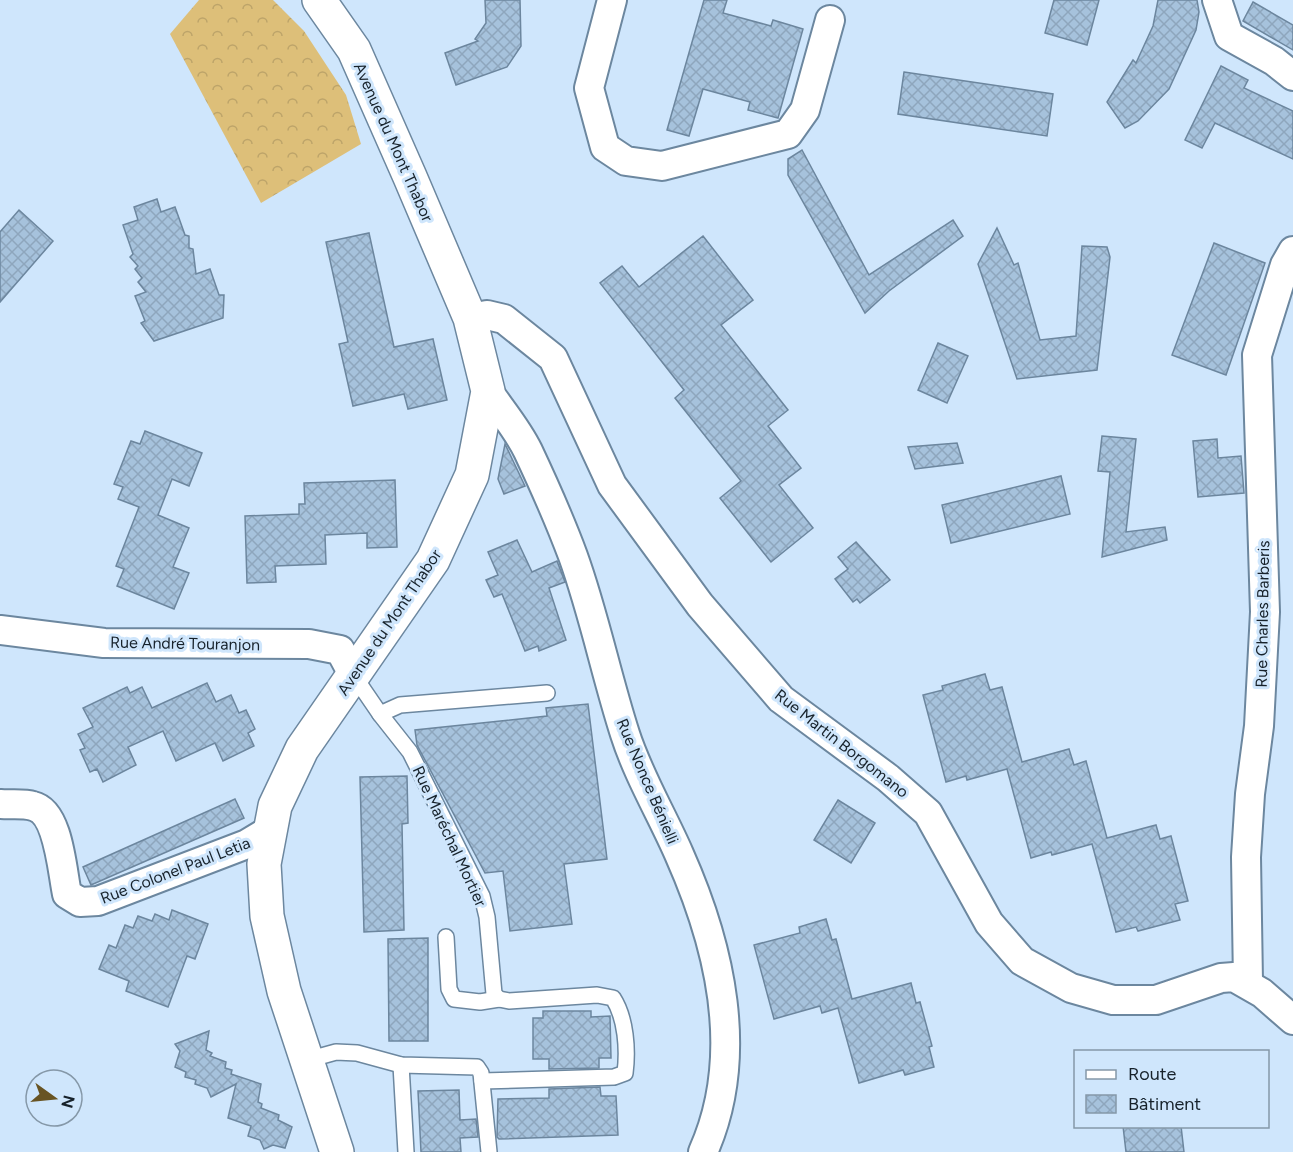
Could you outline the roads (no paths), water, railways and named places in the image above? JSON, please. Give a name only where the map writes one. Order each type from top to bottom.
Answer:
[{"type":"street","name":"Avenue du Mont Thabor","points":[[319,0],[354,50],[470,318],[488,391],[472,475],[433,560],[302,749],[284,782],[270,830],[264,864],[267,916],[284,991],[337,1152]]},
{"type":"street","points":[[612,0],[589,88],[594,112],[605,147],[626,161],[662,166],[788,134],[805,110],[830,20]]},
{"type":"street","points":[[1216,0],[1229,36],[1274,61],[1293,76]]},
{"type":"street","name":"Rue Charles Barberis","points":[[1248,982],[1246,857],[1250,794],[1259,726],[1265,612],[1257,354],[1286,265],[1293,251]]},
{"type":"street","name":"Rue Martin Borgomano","points":[[470,318],[488,315],[504,319],[553,358],[612,485],[700,605],[781,699],[888,778],[928,813],[989,923],[1022,961],[1071,988],[1113,1000],[1156,1000],[1221,978],[1234,977],[1248,982]]},
{"type":"street","name":"Rue Nonce Bénielli","points":[[488,391],[527,449],[573,556],[626,737],[681,857],[707,930],[723,998],[727,1040],[725,1080],[712,1132],[703,1152]]},
{"type":"street","name":"Rue André Touranjon","points":[[0,630],[104,643],[309,644],[340,650],[354,676]]},
{"type":"street","name":"Rue Colonel Paul Letia","points":[[0,804],[34,806],[46,815],[54,827],[67,894],[80,902],[98,901],[109,897],[247,844],[270,830]]},
{"type":"street","points":[[1248,982],[1293,1020]]},
{"type":"lane","name":"Rue Maréchal Mortier","points":[[354,676],[410,752],[482,896],[487,917],[492,983],[494,994],[499,999]]},
{"type":"lane","points":[[380,714],[400,705],[547,693]]},
{"type":"lane","points":[[446,937],[449,988],[454,999],[480,1002],[499,999],[597,995],[613,998],[621,1009],[627,1058],[625,1073],[614,1077],[482,1081]]},
{"type":"lane","points":[[307,1060],[336,1052],[357,1053],[401,1065],[477,1067],[481,1073],[489,1152]]},
{"type":"lane","points":[[401,1065],[406,1152]]}]
